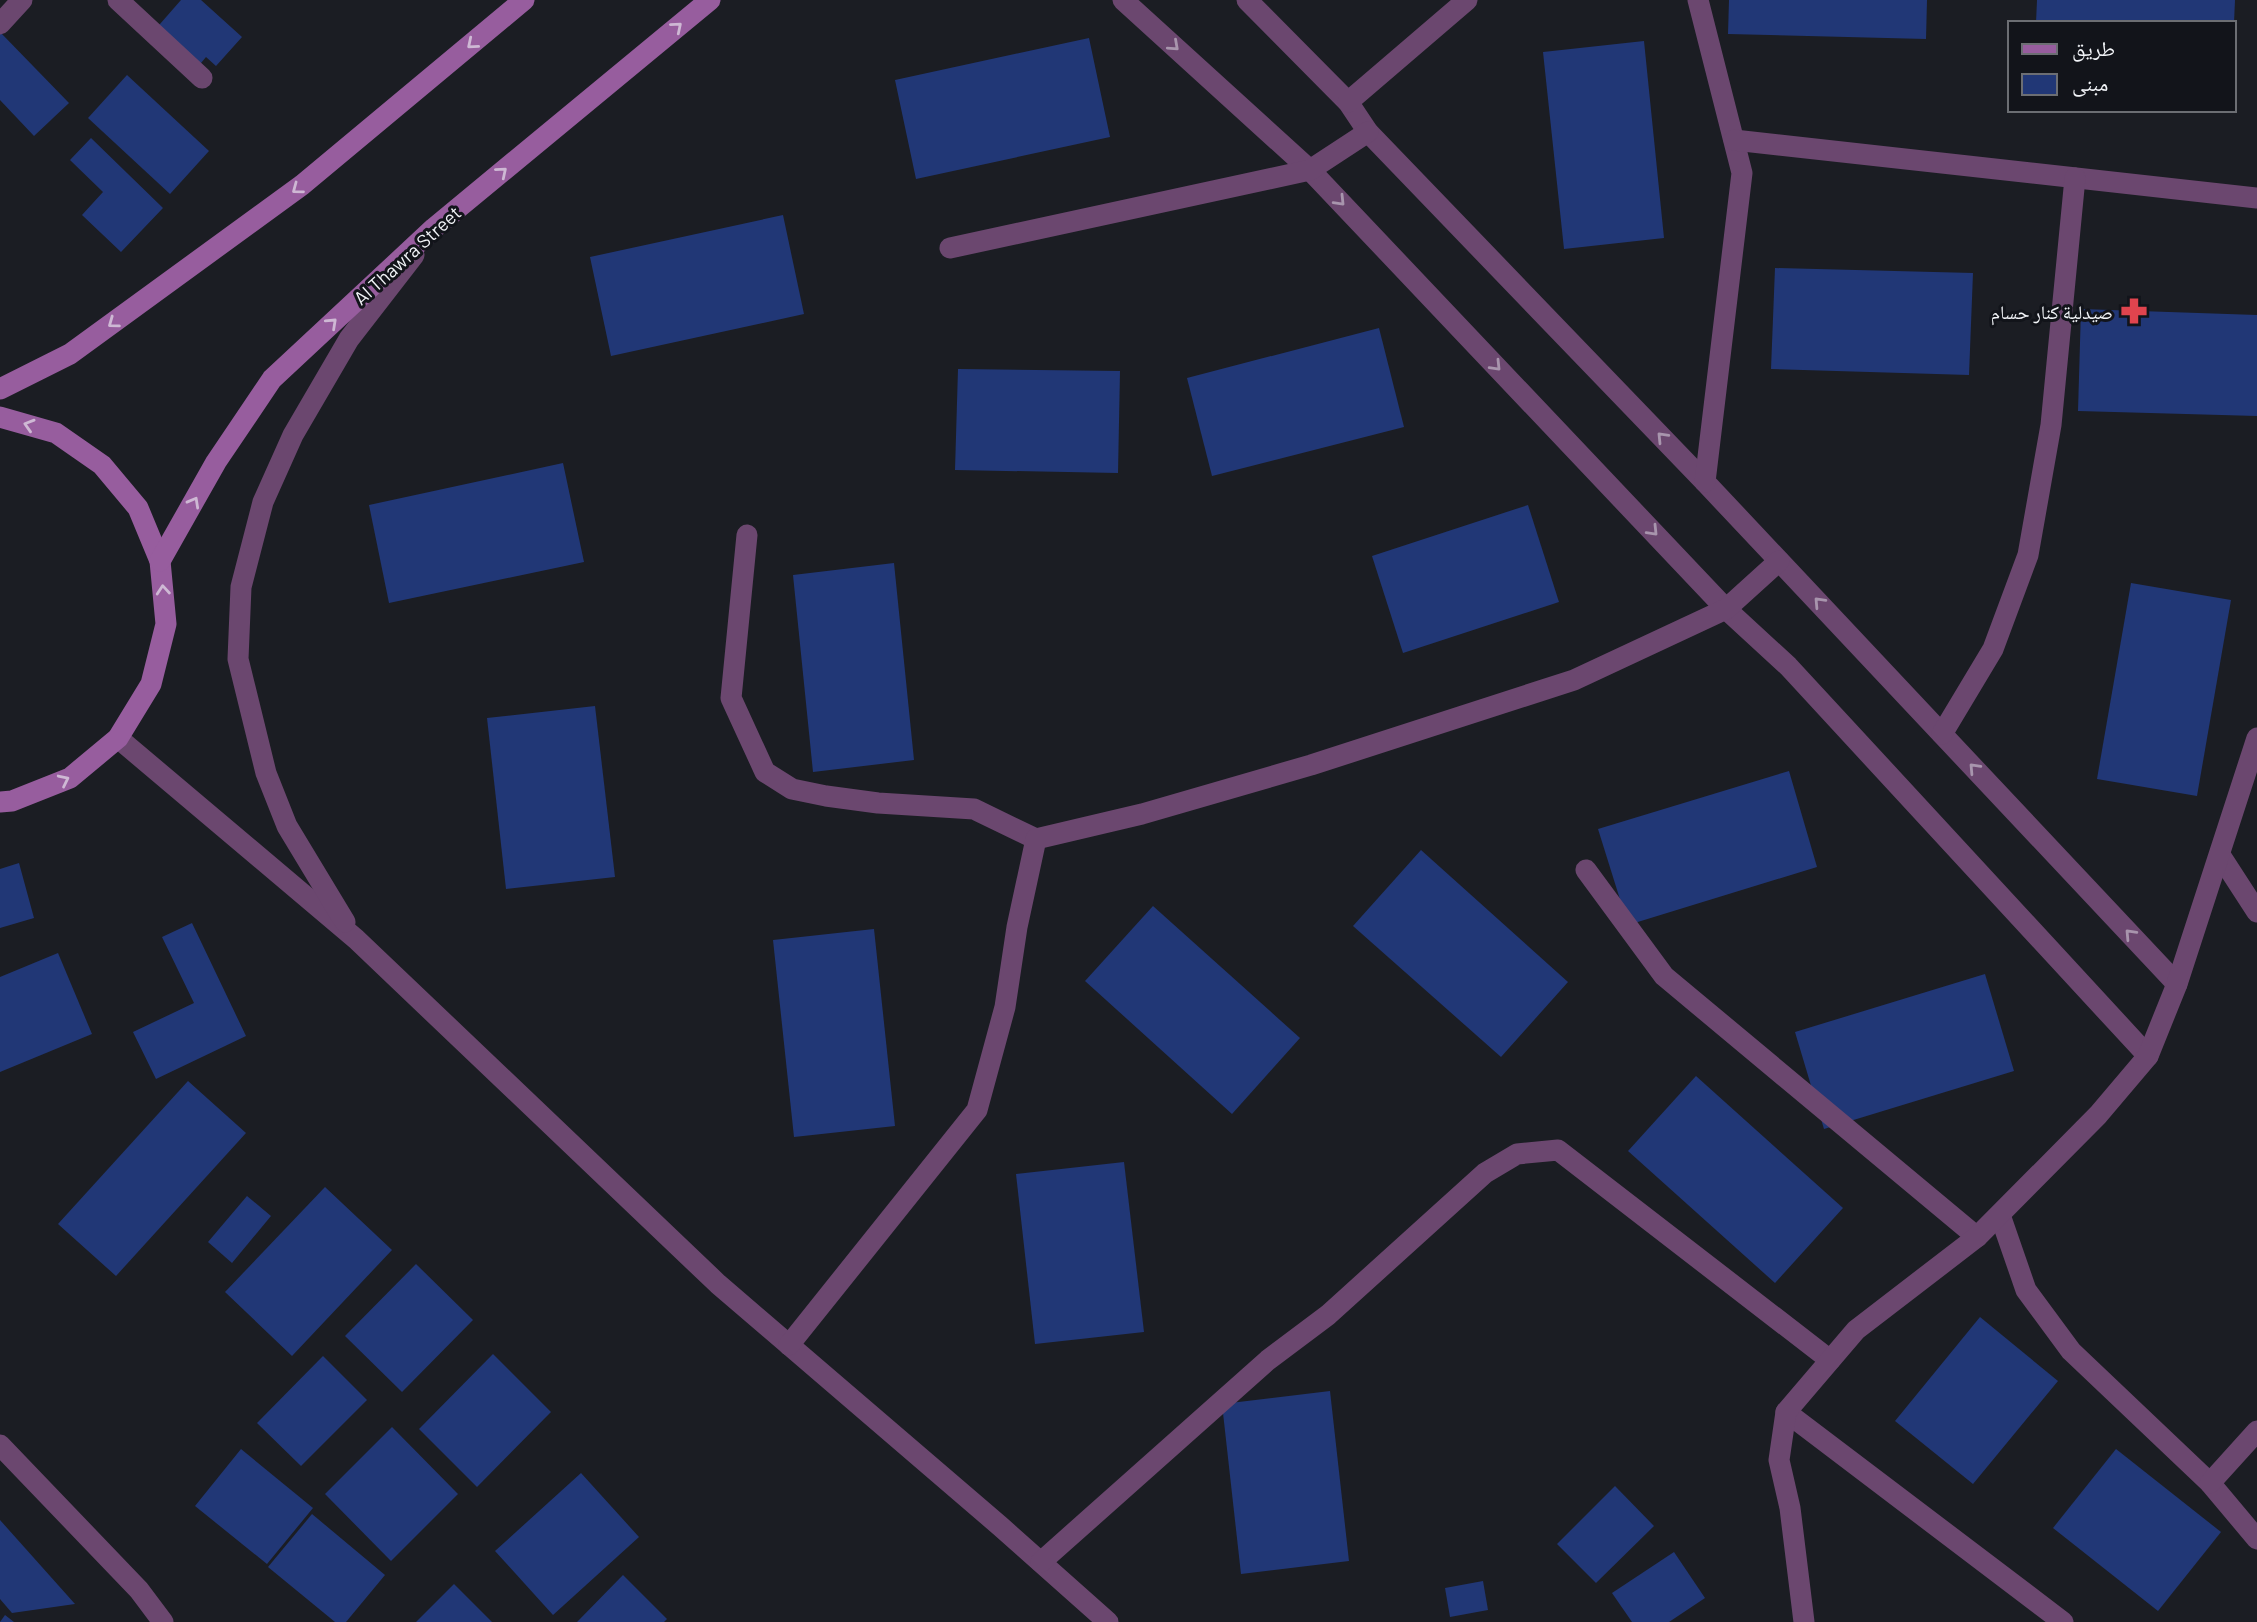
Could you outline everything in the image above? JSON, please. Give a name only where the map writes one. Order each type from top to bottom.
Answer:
[{"type":"main road","points":[[0,389],[70,354],[302,185],[524,0]]},
{"type":"main road","name":"Al Thawra Street","points":[[160,561],[216,461],[272,379],[434,228],[710,0]]},
{"type":"main road","points":[[0,416],[56,433],[102,464],[138,508],[160,561],[166,624],[151,684],[118,737],[70,778],[12,801],[0,802]]},
{"type":"street","points":[[0,24],[22,0]]},
{"type":"street","points":[[118,0],[202,78]]},
{"type":"street","points":[[1123,0],[1310,170],[1726,608],[1788,666],[2148,1056]]},
{"type":"street","points":[[1247,0],[1348,102],[1368,132],[1705,482],[2177,984]]},
{"type":"street","points":[[1348,102],[1467,0]]},
{"type":"street","points":[[1698,0],[1742,173],[1705,482]]},
{"type":"street","points":[[950,248],[1310,170],[1368,132]]},
{"type":"street","points":[[1734,140],[2257,198]]},
{"type":"street","points":[[1942,734],[1993,649],[2028,555],[2051,425],[2075,178]]},
{"type":"street","points":[[356,939],[287,826],[266,773],[238,659],[241,587],[263,502],[293,435],[349,339],[434,228]]},
{"type":"street","points":[[747,535],[731,698],[765,772],[792,789],[826,796],[878,803],[974,809],[1036,839],[1142,814],[1311,765],[1574,680],[1726,608],[1779,561]]},
{"type":"street","points":[[118,737],[356,939],[719,1284],[1108,1622]]},
{"type":"street","points":[[1804,1622],[1790,1508],[1779,1460],[1786,1412],[1856,1330],[1978,1237],[2098,1115],[2148,1056],[2177,984],[2256,746]]},
{"type":"street","points":[[789,1345],[977,1110],[1005,1007],[1017,927],[1036,839]]},
{"type":"street","points":[[2220,855],[2257,912]]},
{"type":"street","points":[[1586,870],[1664,976],[1978,1237]]},
{"type":"street","points":[[1041,1562],[1268,1360],[1328,1315],[1485,1173],[1517,1154],[1558,1150],[1830,1360]]},
{"type":"street","points":[[2000,1215],[2026,1290],[2071,1351],[2210,1483],[2257,1539]]},
{"type":"street","points":[[1786,1412],[2063,1622]]},
{"type":"street","points":[[2210,1483],[2257,1431]]},
{"type":"street","points":[[0,1445],[139,1590],[163,1622]]},
{"type":"building","points":[[181,0],[201,0],[242,37],[216,66],[206,57],[196,69],[153,32]]},
{"type":"building","points":[[1729,0],[1927,0],[1926,39],[1728,34]]},
{"type":"building","points":[[2037,0],[2235,0],[2234,21],[2036,21]]},
{"type":"building","points":[[0,32],[69,103],[34,136],[0,100]]},
{"type":"building","points":[[1089,38],[1110,137],[916,179],[895,80]]},
{"type":"building","points":[[1644,41],[1664,238],[1564,249],[1543,52]]},
{"type":"building","points":[[127,75],[209,151],[170,194],[88,118]]},
{"type":"building","points":[[91,138],[163,208],[121,252],[82,215],[103,192],[70,160]]},
{"type":"building","points":[[783,215],[804,314],[611,356],[590,257]]},
{"type":"building","points":[[1775,268],[1973,273],[1969,375],[1771,369]]},
{"type":"building","points":[[2081,309],[2257,315],[2257,416],[2078,411]]},
{"type":"building","points":[[1379,328],[1404,427],[1212,476],[1187,378]]},
{"type":"building","points":[[958,369],[1120,371],[1118,473],[955,470]]},
{"type":"building","points":[[563,463],[584,562],[389,603],[369,505]]},
{"type":"building","points":[[1528,505],[1559,602],[1403,653],[1372,556]]},
{"type":"building","points":[[894,563],[914,760],[813,772],[793,575]]},
{"type":"building","points":[[2131,583],[2231,600],[2197,796],[2097,779]]},
{"type":"building","points":[[595,706],[615,877],[506,889],[487,718]]},
{"type":"building","points":[[1789,771],[1817,867],[1628,925],[1598,829]]},
{"type":"building","points":[[1421,850],[1568,982],[1501,1057],[1353,926]]},
{"type":"building","points":[[19,863],[34,918],[0,928],[0,869]]},
{"type":"building","points":[[1153,906],[1300,1038],[1232,1114],[1085,981]]},
{"type":"building","points":[[192,923],[246,1036],[156,1079],[133,1032],[194,1003],[162,937]]},
{"type":"building","points":[[874,929],[895,1126],[794,1137],[773,940]]},
{"type":"building","points":[[58,953],[92,1034],[0,1072],[0,977]]},
{"type":"building","points":[[1985,974],[2014,1071],[1824,1129],[1795,1032]]},
{"type":"building","points":[[1696,1076],[1843,1208],[1775,1283],[1628,1151]]},
{"type":"building","points":[[188,1081],[246,1133],[116,1276],[58,1224]]},
{"type":"building","points":[[1124,1162],[1144,1332],[1035,1344],[1016,1174]]},
{"type":"building","points":[[325,1187],[392,1250],[292,1356],[225,1292]]},
{"type":"building","points":[[247,1196],[271,1216],[232,1263],[208,1242]]},
{"type":"building","points":[[416,1264],[473,1320],[402,1392],[345,1336]]},
{"type":"building","points":[[1980,1317],[2058,1381],[1973,1484],[1895,1421]]},
{"type":"building","points":[[493,1354],[551,1412],[477,1487],[419,1429]]},
{"type":"building","points":[[323,1356],[367,1400],[301,1466],[257,1423]]},
{"type":"building","points":[[1330,1391],[1349,1561],[1241,1574],[1222,1404]]},
{"type":"building","points":[[392,1427],[458,1494],[391,1561],[325,1494]]},
{"type":"building","points":[[241,1449],[313,1508],[267,1564],[195,1506]]},
{"type":"building","points":[[2116,1449],[2221,1532],[2158,1611],[2053,1528]]},
{"type":"building","points":[[581,1473],[639,1537],[553,1615],[495,1551]]},
{"type":"building","points":[[1615,1486],[1654,1526],[1596,1583],[1557,1544]]},
{"type":"building","points":[[312,1514],[385,1575],[346,1622],[335,1622],[268,1567]]},
{"type":"building","points":[[0,1520],[75,1604],[12,1613],[0,1599]]},
{"type":"building","points":[[1674,1552],[1705,1598],[1669,1622],[1632,1622],[1612,1593]]},
{"type":"building","points":[[623,1575],[667,1619],[664,1622],[577,1622]]},
{"type":"building","points":[[1483,1581],[1488,1610],[1450,1617],[1445,1588]]},
{"type":"building","points":[[454,1584],[492,1622],[416,1622]]},
{"type":"building","points":[[5,1615],[14,1622],[0,1622]]},
{"type":"place","name":"صيدلية كنار حسام","points":[[2134,311]]}]
